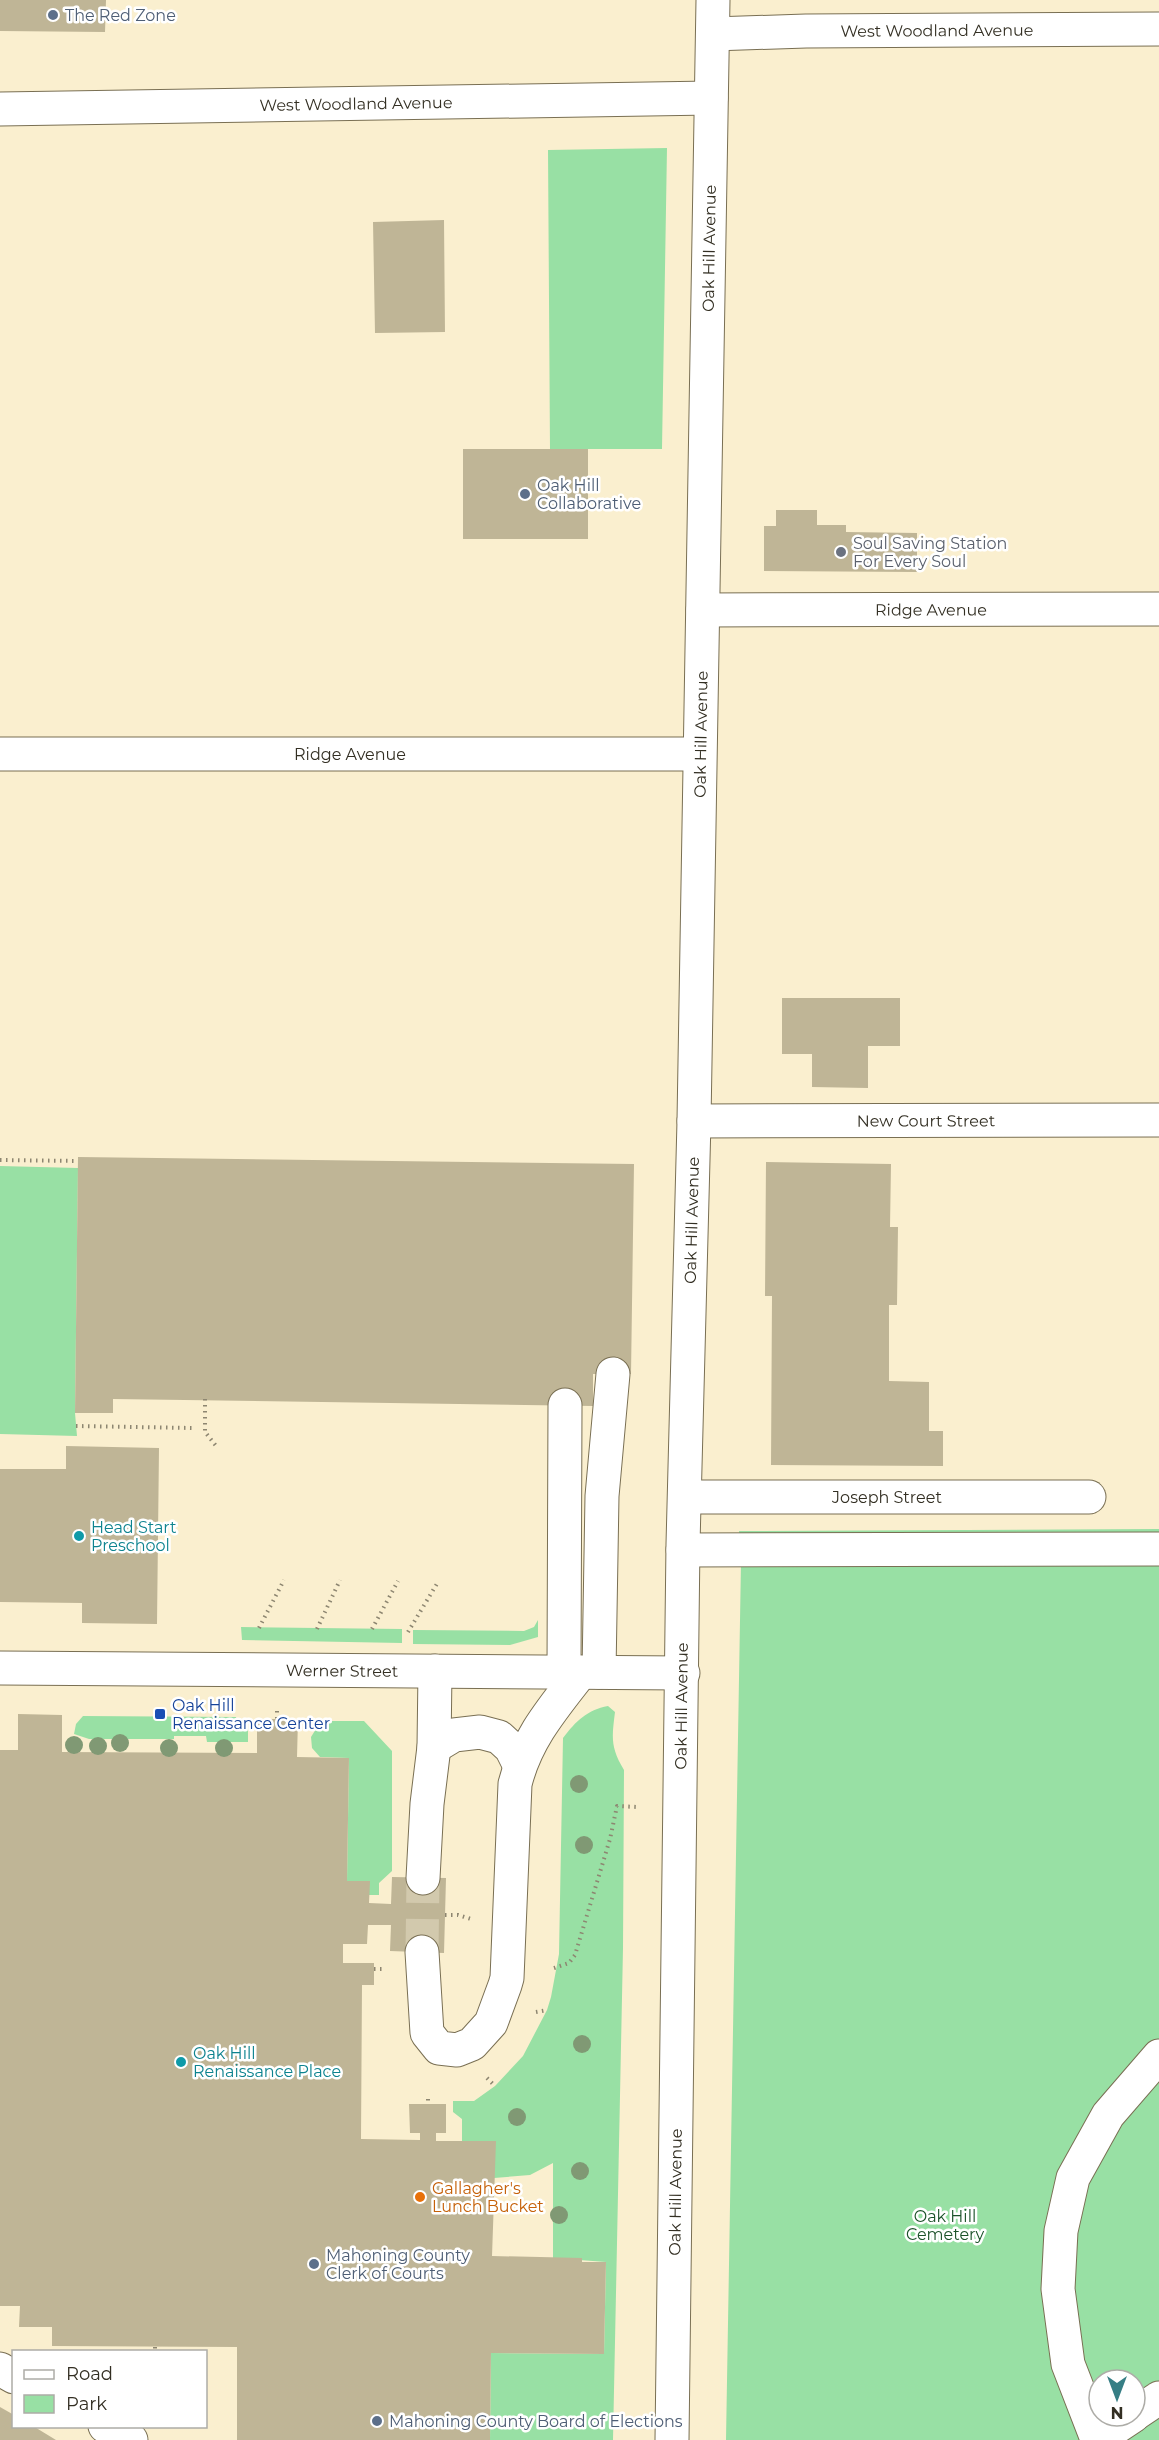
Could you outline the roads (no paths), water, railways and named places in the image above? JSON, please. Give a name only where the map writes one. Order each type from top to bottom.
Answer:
[{"type":"street","name":"Oak Hill Avenue","points":[[672,2440],[683,1550],[694,1121],[713,0]]},
{"type":"street","name":"West Woodland Avenue","points":[[713,33],[1159,29]]},
{"type":"street","name":"West Woodland Avenue","points":[[0,109],[711,99]]},
{"type":"street","name":"Ridge Avenue","points":[[703,610],[1159,609]]},
{"type":"street","name":"Ridge Avenue","points":[[0,754],[699,754]]},
{"type":"street","name":"New Court Street","points":[[694,1121],[1159,1120]]},
{"type":"street","points":[[422,1952],[427,2033],[439,2048],[457,2050],[472,2044],[491,2023],[507,1978],[515,1784],[520,1766],[543,1720],[581,1672],[602,1496],[613,1374]]},
{"type":"street","points":[[565,1406],[581,1672]]},
{"type":"street","name":"Joseph Street","points":[[686,1497],[1089,1497]]},
{"type":"street","points":[[683,1550],[1159,1549]]},
{"type":"street","name":"Werner Street","points":[[0,1668],[683,1673]]},
{"type":"street","points":[[423,1878],[426,1804],[434,1747],[435,1671]]},
{"type":"street","points":[[434,1747],[454,1735],[480,1732],[499,1737],[511,1748],[520,1766]]},
{"type":"street","points":[[1115,2428],[1097,2440],[1068,2364],[1058,2289],[1061,2231],[1073,2178],[1108,2115],[1159,2056]]},
{"type":"street","points":[[107,2428],[131,2440]]},
{"type":"tunnel","points":[[422,1952],[423,1878]]},
{"type":"place","name":"The Red Zone","points":[[53,15]]},
{"type":"place","name":"Oak Hill Collaborative","points":[[525,494]]},
{"type":"place","name":"Soul Saving Station For Every Soul","points":[[841,552]]},
{"type":"place","name":"Head Start Preschool","points":[[79,1536]]},
{"type":"place","name":"Oak Hill Renaissance Center","points":[[160,1714]]},
{"type":"place","name":"Oak Hill Renaissance Place","points":[[181,2062]]},
{"type":"place","name":"Gallagher's Lunch Bucket","points":[[420,2197]]},
{"type":"place","name":"Mahoning County Clerk of Courts","points":[[314,2264]]},
{"type":"place","name":"Mahoning County Board of Elections","points":[[377,2421]]},
{"type":"park label","name":"Oak Hill Cemetery","points":[[945,2225]]}]
